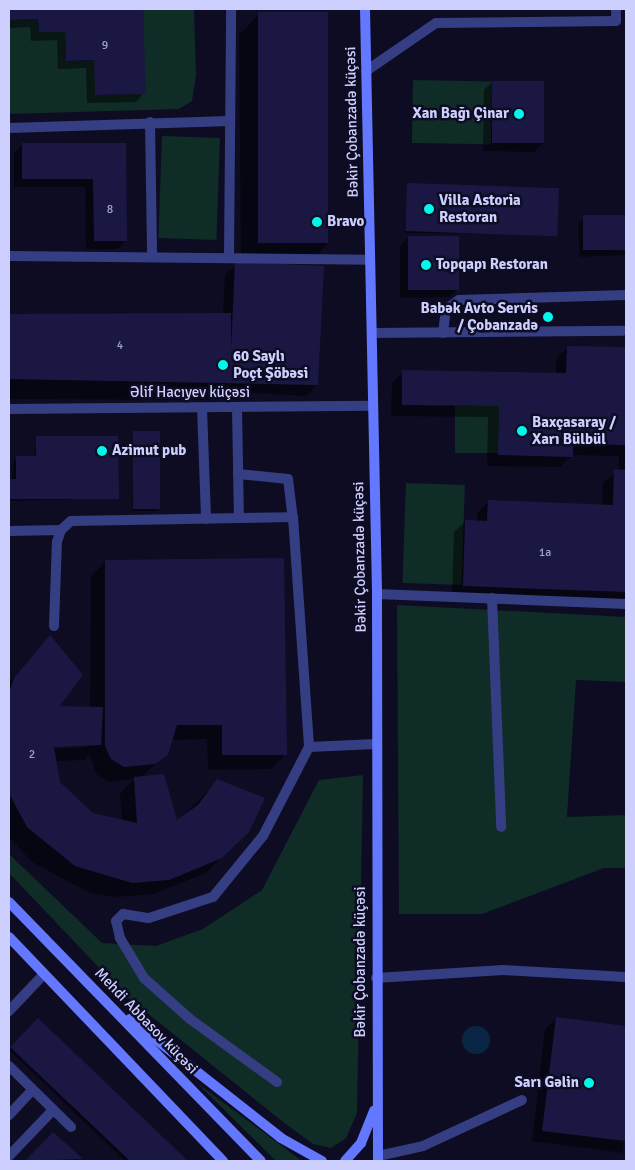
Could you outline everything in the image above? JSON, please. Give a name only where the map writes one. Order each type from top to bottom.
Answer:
[{"type":"street","name":"Bəkir Çobanzadə küçəsi","points":[[365,9],[377,594],[376,1159]]},
{"type":"street","name":"Mehdi Abbasov küçəsi","points":[[9,902],[261,1161]]},
{"type":"street","points":[[9,937],[223,1161]]},
{"type":"street","points":[[97,993],[295,1148],[322,1161]]},
{"type":"street","points":[[345,1160],[361,1143],[376,1105]]},
{"type":"lane","points":[[230,256],[231,9]]},
{"type":"lane","points":[[366,71],[436,23],[616,21],[616,9]]},
{"type":"lane","points":[[9,128],[150,122],[230,121]]},
{"type":"lane","points":[[150,122],[152,256]]},
{"type":"lane","points":[[9,256],[230,256],[370,260]]},
{"type":"lane","points":[[442,333],[446,310],[459,300],[626,295]]},
{"type":"lane","points":[[372,333],[623,331]]},
{"type":"lane","name":"Əlif Hacıyev küçəsi","points":[[9,409],[372,406]]},
{"type":"lane","points":[[202,408],[206,518]]},
{"type":"lane","points":[[237,408],[239,518]]},
{"type":"lane","points":[[238,474],[288,479],[293,517],[309,747],[263,836],[213,896],[149,918],[123,914],[116,922],[120,938],[144,978],[190,1019],[277,1082]]},
{"type":"lane","points":[[9,531],[60,530],[71,521],[293,517]]},
{"type":"lane","points":[[54,626],[60,530]]},
{"type":"lane","points":[[377,594],[626,604]]},
{"type":"lane","points":[[492,598],[501,827]]},
{"type":"lane","points":[[309,747],[376,744]]},
{"type":"lane","points":[[376,978],[503,970],[626,977]]},
{"type":"lane","points":[[9,1010],[44,974]]},
{"type":"lane","points":[[9,1066],[71,1127]]},
{"type":"lane","points":[[9,1115],[32,1090]]},
{"type":"lane","points":[[376,1159],[423,1146],[522,1100]]},
{"type":"lane","points":[[9,1156],[53,1110]]},
{"type":"green space","points":[[143,9],[194,9],[196,75],[192,101],[179,109],[9,114],[10,20],[38,19],[39,32],[65,32],[66,61],[94,60],[96,95],[145,94]]},
{"type":"green space","points":[[413,80],[492,81],[491,144],[412,143]]},
{"type":"green space","points":[[162,136],[220,138],[216,240],[158,238]]},
{"type":"green space","points":[[455,406],[499,406],[499,453],[455,453]]},
{"type":"green space","points":[[406,483],[465,485],[461,585],[403,583]]},
{"type":"green space","points":[[397,605],[626,617],[626,682],[576,680],[567,817],[626,815],[626,868],[604,868],[482,914],[399,914]]},
{"type":"green space","points":[[363,775],[357,1113],[346,1138],[331,1148],[313,1144],[283,1122],[126,996],[9,873],[9,854],[102,943],[156,946],[203,929],[262,890],[319,780]]},
{"type":"green space","points":[[197,1083],[302,1161],[276,1161]]},
{"type":"water","points":[[476,1026],[486,1030],[490,1040],[486,1050],[476,1054],[466,1050],[462,1040],[466,1030]]},
{"type":"building","points":[[10,9],[143,9],[146,94],[95,95],[94,60],[66,61],[65,32],[39,32],[38,19],[10,20]]},
{"type":"building","points":[[258,12],[328,12],[328,243],[258,243]]},
{"type":"building","points":[[492,81],[544,81],[544,143],[492,143]]},
{"type":"building","points":[[22,143],[126,143],[127,241],[94,241],[93,179],[22,179]]},
{"type":"building","points":[[407,183],[559,188],[557,236],[405,231]]},
{"type":"building","points":[[583,215],[626,215],[626,250],[583,250]]},
{"type":"building","points":[[408,236],[459,236],[459,290],[408,290]]},
{"type":"building","points":[[235,262],[324,266],[318,385],[9,379],[9,314],[231,313],[231,351]]},
{"type":"building","points":[[567,346],[626,347],[626,445],[573,444],[573,457],[498,455],[499,406],[402,405],[402,370],[566,373]]},
{"type":"building","points":[[133,431],[160,431],[160,509],[133,509]]},
{"type":"building","points":[[36,436],[118,436],[119,499],[9,499],[9,479],[16,479],[16,456],[36,456]]},
{"type":"building","points":[[614,469],[626,470],[626,592],[463,586],[465,520],[487,521],[488,500],[613,505]]},
{"type":"building","points":[[284,558],[287,755],[222,755],[222,725],[177,725],[168,755],[155,764],[124,767],[111,759],[105,746],[105,560]]},
{"type":"building","points":[[50,635],[83,675],[60,706],[103,707],[101,745],[54,747],[60,782],[93,813],[137,823],[134,777],[164,774],[177,820],[198,805],[217,779],[265,798],[249,832],[222,858],[169,880],[132,883],[75,866],[27,827],[9,793],[9,693],[14,678]]},
{"type":"building","points":[[556,1017],[626,1026],[626,1141],[542,1131]]},
{"type":"building","points":[[38,1018],[188,1161],[130,1161],[10,1047]]},
{"type":"building","points":[[53,1132],[83,1159],[25,1161]]},
{"type":"place","name":"Xan Bağı Çinar","points":[[519,114]]},
{"type":"place","name":"Villa Astoria Restoran","points":[[429,209]]},
{"type":"place","name":"Bravo","points":[[317,222]]},
{"type":"place","name":"Topqapı Restoran","points":[[426,265]]},
{"type":"place","name":"Babək Avto Servis / Çobanzadə","points":[[548,317]]},
{"type":"place","name":"60 Saylı Poçt Şöbəsi","points":[[223,365]]},
{"type":"place","name":"Baxçasaray / Xarı Bülbül","points":[[522,431]]},
{"type":"place","name":"Azimut pub","points":[[102,451]]},
{"type":"place","name":"Sarı Gəlin","points":[[589,1083]]}]
